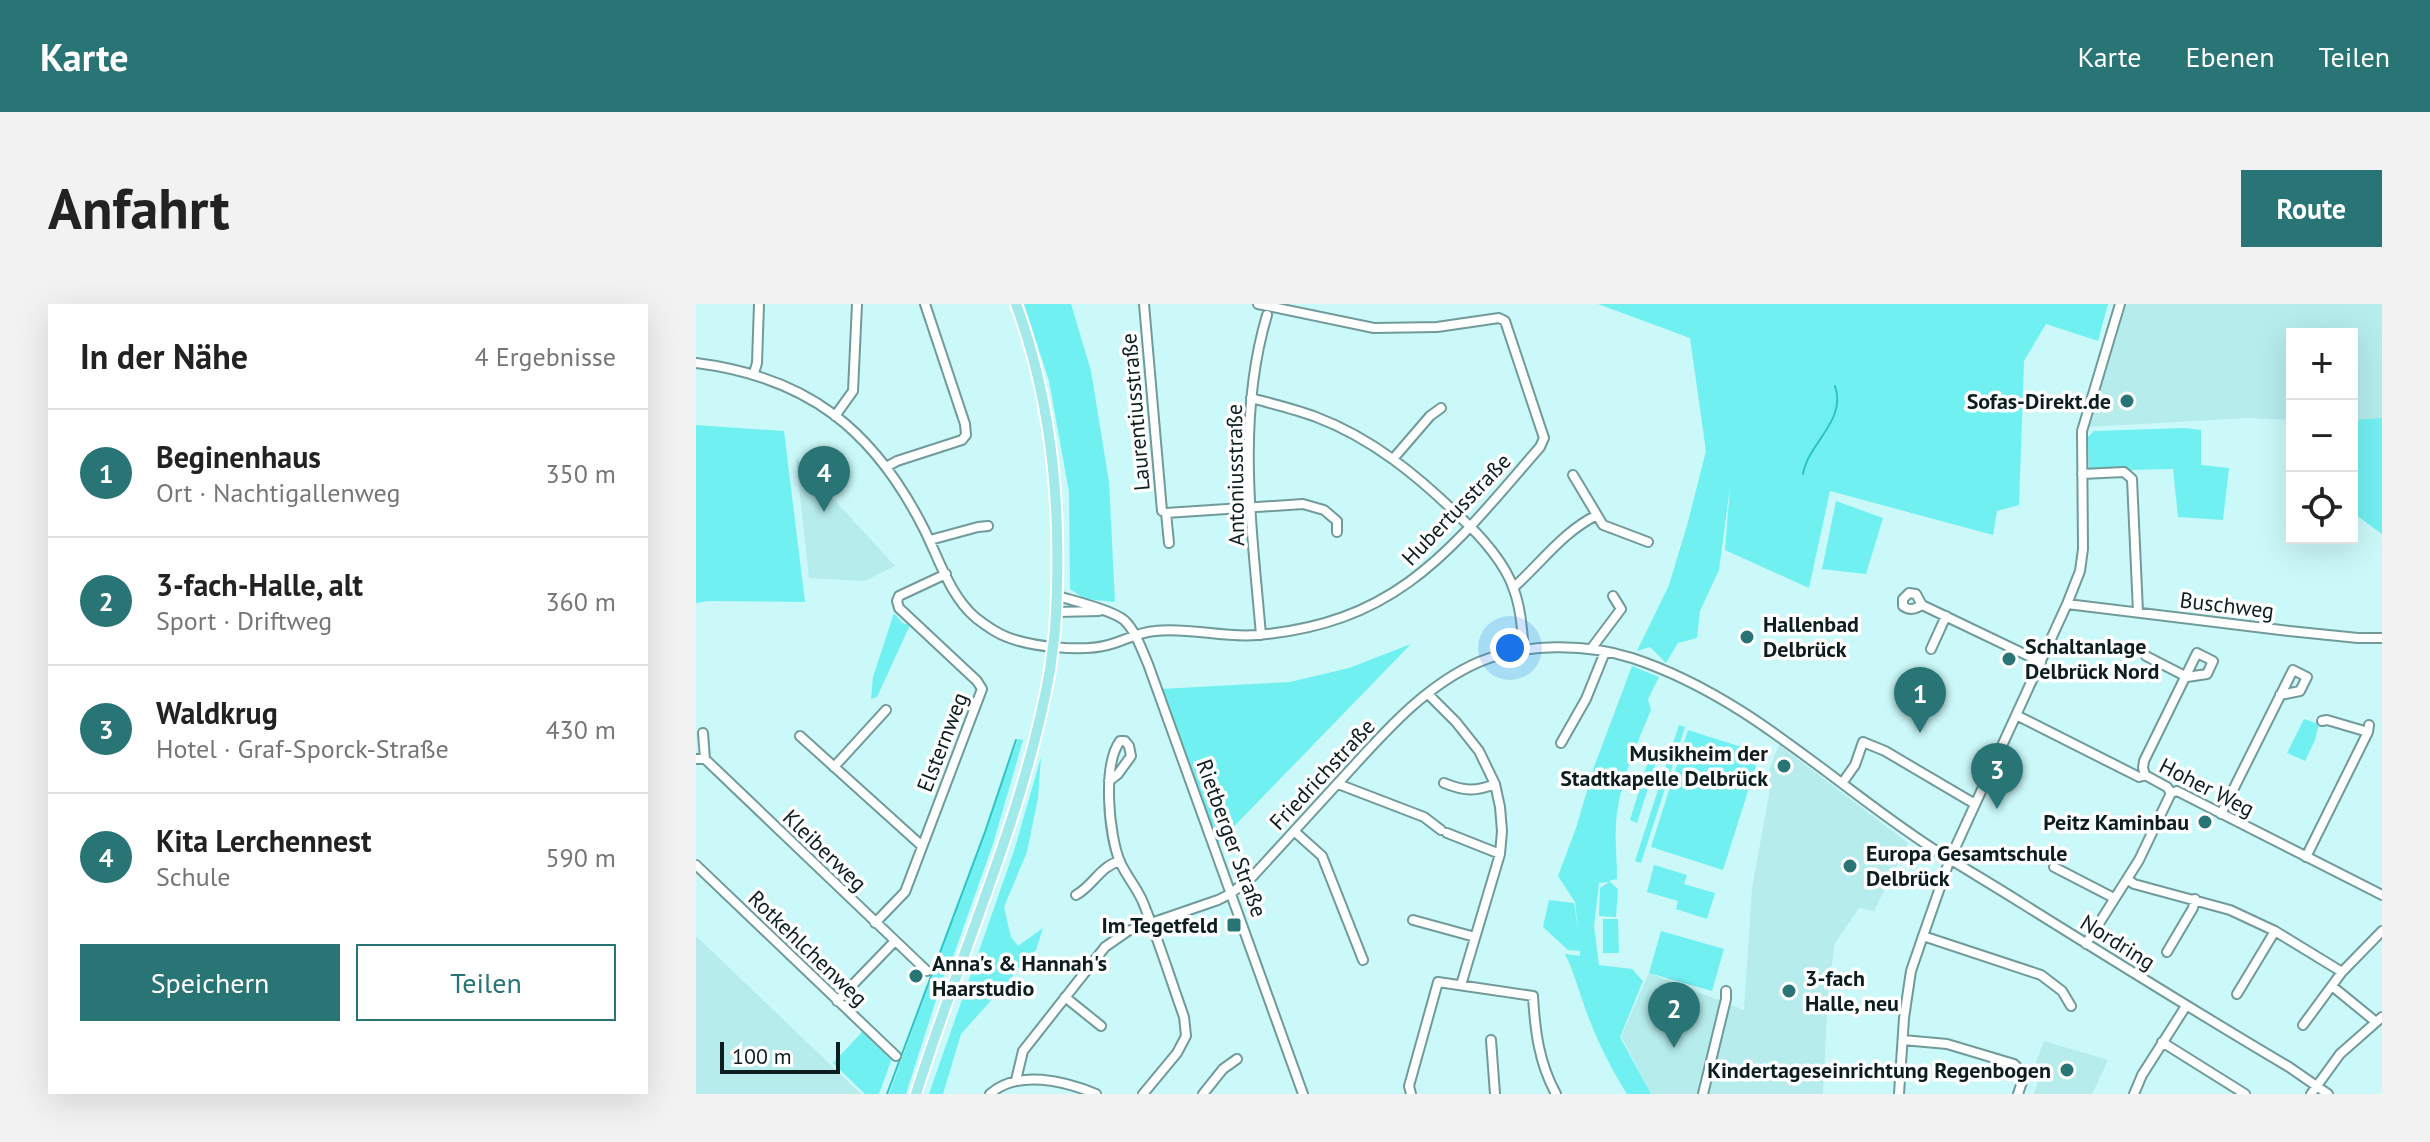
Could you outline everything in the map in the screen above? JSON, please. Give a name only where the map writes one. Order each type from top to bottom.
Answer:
[{"type":"main road","points":[[916,1094],[1019,797],[1043,707],[1055,631],[1058,596],[1057,493],[1038,379],[1016,304]]},
{"type":"street","points":[[754,373],[759,304]]},
{"type":"street","points":[[835,416],[853,391],[857,304]]},
{"type":"street","points":[[888,466],[962,440],[966,435],[926,306],[938,304]]},
{"type":"street","name":"Laurentiusstraße","points":[[1144,304],[1162,511],[1166,513],[1169,543]]},
{"type":"street","points":[[1261,304],[1277,307],[1273,314],[1267,315],[1261,304]]},
{"type":"street","points":[[1899,1094],[1911,971],[1923,936],[1950,859],[2080,571],[2083,549],[2082,431],[2120,304]]},
{"type":"street","name":"Hubertusstraße","points":[[696,363],[754,373],[801,393],[865,440],[888,466],[910,500],[955,592],[972,614],[1005,637],[1079,648],[1110,645],[1151,631],[1174,629],[1231,637],[1261,635],[1313,627],[1362,611],[1404,587],[1470,527],[1540,447],[1544,438],[1505,321],[1499,318],[1437,327],[1374,328],[1277,307]]},
{"type":"street","name":"Antoniusstraße","points":[[1261,635],[1250,507],[1249,417],[1267,315]]},
{"type":"street","points":[[1251,398],[1316,417],[1363,440],[1425,483],[1491,550],[1514,587],[1524,650]]},
{"type":"street","points":[[1393,459],[1430,416],[1441,408]]},
{"type":"street","points":[[2082,474],[2124,472],[2132,479],[2138,612]]},
{"type":"street","points":[[1573,475],[1603,525],[1648,542]]},
{"type":"street","name":"Laurentiusstraße","points":[[1166,513],[1303,504],[1324,510],[1337,521],[1337,532]]},
{"type":"street","points":[[1514,587],[1578,524],[1597,515]]},
{"type":"street","points":[[930,540],[988,526]]},
{"type":"street","name":"Elsternweg","points":[[875,923],[905,892],[982,689],[899,608],[899,596],[946,574]]},
{"type":"street","name":"Rietberger Straße","points":[[1058,596],[1124,620],[1135,636],[1303,1094]]},
{"type":"street","points":[[1561,743],[1586,699],[1605,652],[1591,649],[1621,609],[1613,596]]},
{"type":"street","name":"Buschweg","points":[[2067,604],[2289,631],[2382,638]]},
{"type":"street","points":[[1922,605],[2041,662]]},
{"type":"street","points":[[1057,612],[1104,611]]},
{"type":"street","points":[[1931,649],[1946,616]]},
{"type":"street","name":"Friedrichstraße","points":[[1016,1080],[1023,1051],[1105,947],[1128,931],[1230,894],[1253,876],[1386,730],[1428,694],[1480,661],[1524,650],[1553,647],[1591,649]]},
{"type":"street","name":"Nordring","points":[[1605,652],[1632,658],[1661,670],[1762,723],[1931,847],[2289,1067],[2314,1090],[2328,1094]]},
{"type":"street","points":[[2145,775],[2144,761],[2187,677],[2146,656]]},
{"type":"street","points":[[1428,694],[1479,751],[1495,784],[1502,831],[1500,854],[1461,985]]},
{"type":"street","points":[[2221,814],[2280,695]]},
{"type":"street","points":[[834,767],[886,710]]},
{"type":"street","name":"Hoher Weg","points":[[2016,715],[2139,777],[2145,775],[2167,787],[2171,793],[2177,791],[2382,895]]},
{"type":"street","points":[[2306,857],[2368,728],[2322,721]]},
{"type":"street","points":[[700,759],[703,733]]},
{"type":"street","points":[[800,736],[922,846]]},
{"type":"street","points":[[1843,782],[1855,765],[1863,742],[1885,751],[1975,804]]},
{"type":"street","name":"Kleiberweg","points":[[700,759],[927,971]]},
{"type":"street","points":[[1109,781],[1107,799],[1120,861],[1141,898],[1184,1017],[1186,1036],[1177,1053],[1143,1094]]},
{"type":"street","points":[[1444,783],[1464,791],[1480,790],[1495,784]]},
{"type":"street","points":[[1338,784],[1424,817],[1444,832],[1500,854]]},
{"type":"street","points":[[2086,944],[2139,860],[2171,793]]},
{"type":"street","points":[[1294,831],[1322,856],[1363,960]]},
{"type":"street","points":[[1076,895],[1086,889],[1108,864],[1120,861]]},
{"type":"street","name":"Rotkehlchenweg","points":[[696,865],[896,1056]]},
{"type":"street","points":[[2054,867],[2114,898]]},
{"type":"street","points":[[2127,879],[2134,884],[2230,910],[2275,931],[2342,972]]},
{"type":"street","points":[[2167,952],[2193,908],[2195,899]]},
{"type":"street","points":[[1413,920],[1475,937]]},
{"type":"street","points":[[2237,994],[2275,931]]},
{"type":"street","points":[[2303,1025],[2342,972],[2382,931]]},
{"type":"street","points":[[1923,936],[2041,975],[2062,991],[2071,1006]]},
{"type":"street","points":[[837,1001],[894,942]]},
{"type":"street","points":[[1411,1094],[1409,1086],[1438,982],[1533,996],[1539,1051],[1556,1094]]},
{"type":"street","points":[[2314,1090],[2340,1054],[2379,1019],[2332,986]]},
{"type":"street","points":[[1703,1094],[1726,991]]},
{"type":"street","points":[[1065,997],[1101,1026]]},
{"type":"street","points":[[2134,1094],[2142,1075],[2186,1006]]},
{"type":"street","points":[[1491,1040],[1495,1094]]},
{"type":"street","points":[[1903,1040],[1947,1044],[2014,1064],[2022,1072],[2018,1094]]},
{"type":"street","points":[[2162,1042],[2245,1094]]},
{"type":"street","points":[[1203,1094],[1223,1069],[1237,1059]]},
{"type":"street","points":[[990,1094],[1016,1080],[1042,1080],[1096,1094]]},
{"type":"shaded area","points":[[1024,304],[1071,304],[1091,371],[1109,482],[1115,602],[1085,599],[1070,589],[1069,492],[1049,381]]},
{"type":"shaded area","points":[[1598,304],[2108,304],[2098,341],[2046,324],[2024,361],[2019,505],[1997,511],[1993,535],[1830,491],[1809,588],[1725,550],[1730,487],[1719,570],[1700,611],[1697,638],[1678,643],[1666,663],[1650,647],[1637,651],[1669,585],[1706,451],[1690,338]]},
{"type":"shaded area","points":[[2126,304],[2382,304],[2382,418],[2358,420],[2358,328],[2286,328],[2286,420],[2248,418],[2089,427]]},
{"type":"shaded area","points":[[2382,418],[2382,534],[2358,516],[2358,420]]},
{"type":"shaded area","points":[[696,425],[784,431],[805,602],[696,603]]},
{"type":"shaded area","points":[[2201,430],[2201,465],[2229,468],[2223,520],[2178,517],[2173,469],[2089,471],[2088,437],[2094,431]]},
{"type":"shaded area","points":[[796,458],[895,566],[865,581],[809,578]]},
{"type":"shaded area","points":[[1836,501],[1883,518],[1866,574],[1822,569]]},
{"type":"shaded area","points":[[894,613],[902,623],[910,625],[877,697],[871,699],[873,677]]},
{"type":"shaded area","points":[[1411,644],[1217,844],[1160,689],[1290,682],[1349,668]]},
{"type":"shaded area","points":[[1632,666],[1659,677],[1648,699],[1651,710],[1629,765],[1618,808],[1617,879],[1609,881],[1618,889],[1616,917],[1599,916],[1600,888],[1609,882],[1599,883],[1594,926],[1599,965],[1632,969],[1643,981],[1620,1037],[1651,1094],[1627,1094],[1597,1038],[1565,954],[1580,956],[1580,951],[1568,950],[1543,927],[1549,900],[1574,903],[1578,930],[1575,902],[1558,876]]},
{"type":"shaded area","points":[[2304,719],[2319,724],[2305,761],[2287,753]]},
{"type":"shaded area","points":[[1679,725],[1685,727],[1641,863],[1635,861]]},
{"type":"shaded area","points":[[1688,730],[1760,753],[1723,870],[1651,847]]},
{"type":"shaded area","points":[[1018,739],[1023,740],[994,841],[943,978],[906,1094],[889,1094]]},
{"type":"shaded area","points":[[1779,745],[1908,843],[1874,911],[1859,908],[1835,943],[1828,991],[1823,1094],[1651,1094],[1621,1036],[1649,973],[1744,1010],[1752,888],[1769,795],[1768,773]]},
{"type":"shaded area","points":[[1652,748],[1660,751],[1637,823],[1630,820]]},
{"type":"shaded area","points":[[1041,757],[1038,798],[1027,852],[1004,907],[1011,937],[1018,946],[1043,928],[1036,950],[961,1034],[943,1094],[929,1094],[1014,851]]},
{"type":"shaded area","points":[[1654,865],[1687,875],[1684,884],[1715,893],[1707,919],[1676,909],[1678,901],[1647,892]]},
{"type":"shaded area","points":[[1603,919],[1618,919],[1619,953],[1603,953]]},
{"type":"shaded area","points":[[1661,931],[1724,949],[1712,991],[1649,973]]},
{"type":"shaded area","points":[[696,936],[861,1094],[696,1094]]},
{"type":"shaded area","points":[[863,1031],[892,1058],[879,1094],[865,1094],[833,1063]]},
{"type":"shaded area","points":[[2044,1041],[2108,1060],[2092,1094],[2034,1094],[2041,1073],[2035,1065]]},
{"type":"waterway","points":[[1803,474],[1836,410],[1835,386]]},
{"type":"waterway","points":[[887,1094],[1016,740]]},
{"type":"place","name":"Sofas-Direkt.de","points":[[2127,401]]},
{"type":"place","name":"Kita Lerchennest","points":[[824,512]]},
{"type":"place","name":"Hallenbad Delbrück","points":[[1747,637]]},
{"type":"place","name":"Schaltanlage Delbrück Nord","points":[[2009,659]]},
{"type":"place","name":"Beginenhaus","points":[[1920,733]]},
{"type":"place","name":"Musikheim der Stadtkapelle Delbrück","points":[[1784,766]]},
{"type":"place","name":"Waldkrug","points":[[1997,809]]},
{"type":"place","name":"Peitz Kaminbau","points":[[2205,822]]},
{"type":"place","name":"Europa Gesamtschule Delbrück","points":[[1850,866]]},
{"type":"place","name":"Im Tegetfeld","points":[[1234,925]]},
{"type":"place","name":"Anna's & Hannah's Haarstudio","points":[[916,976]]},
{"type":"place","name":"3-fach Halle, neu","points":[[1789,991]]},
{"type":"place","name":"3-fach-Halle, alt","points":[[1674,1048]]},
{"type":"place","name":"Kindertageseinrichtung Regenbogen","points":[[2067,1070]]}]
